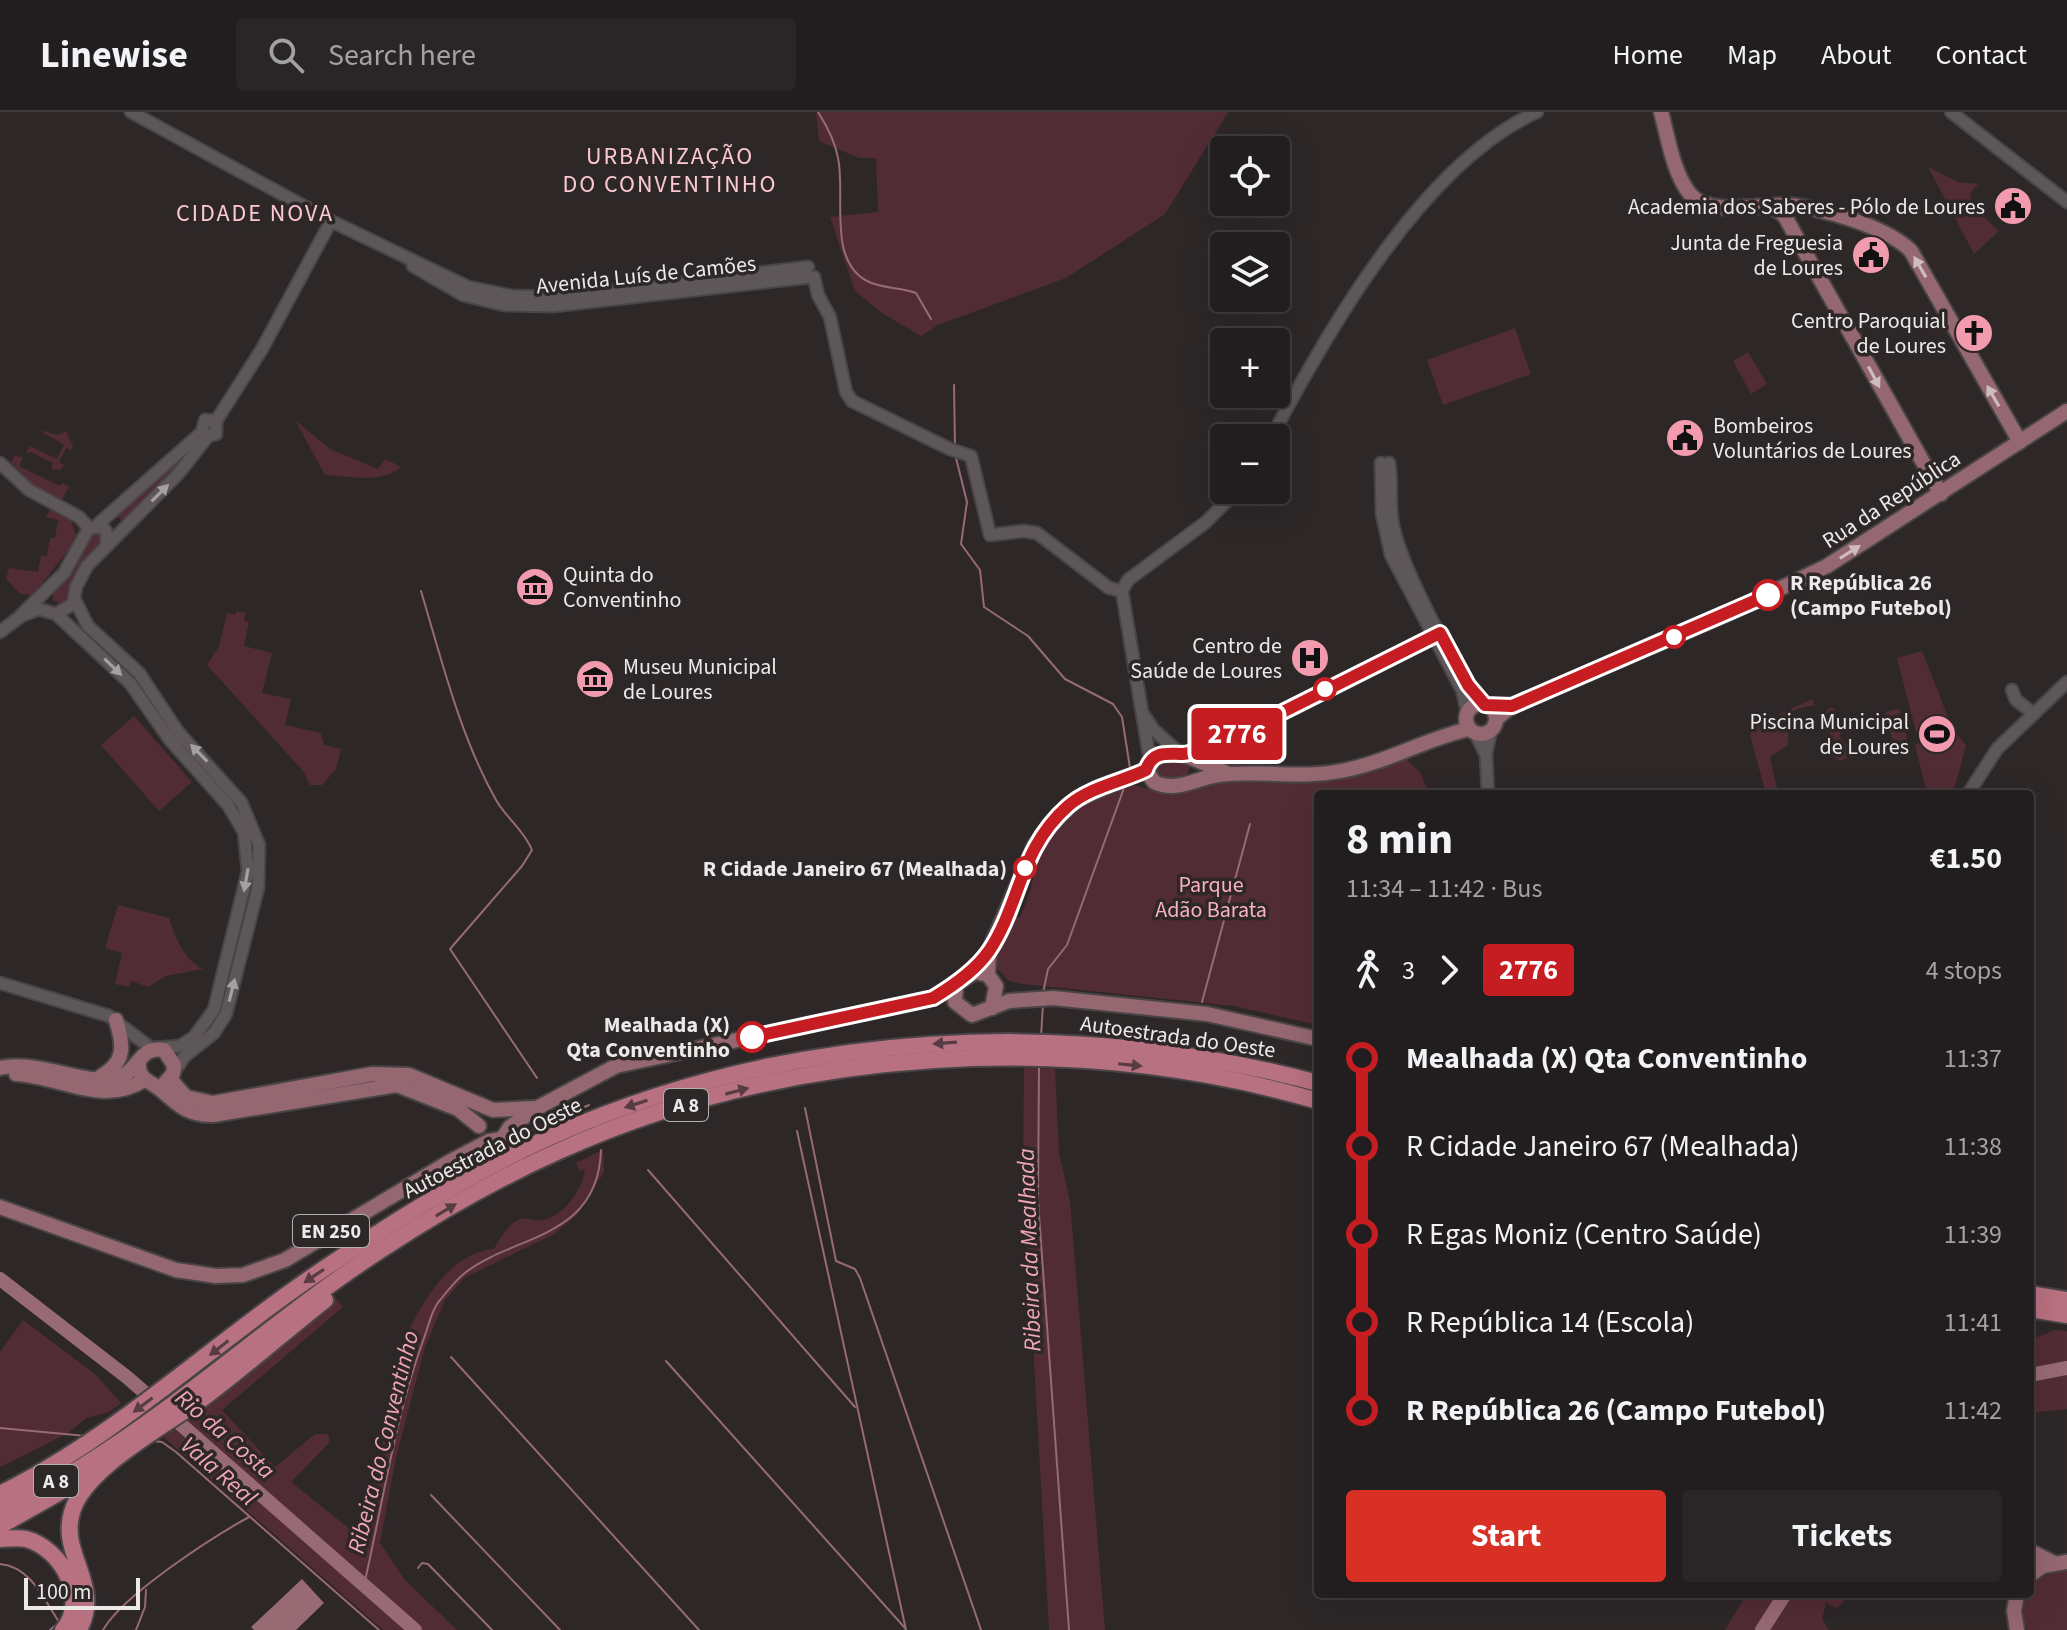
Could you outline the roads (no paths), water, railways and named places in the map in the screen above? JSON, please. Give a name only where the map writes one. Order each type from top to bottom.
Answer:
[{"type":"highway","name":"Autoestrada do Oeste","points":[[199,1382],[304,1282],[409,1212],[550,1137],[625,1107],[754,1071],[820,1057],[928,1045],[1022,1050],[1147,1049],[1226,1061],[1314,1082]]},
{"type":"highway","name":"Autoestrada do Oeste","points":[[0,1510],[109,1448],[199,1382],[348,1282],[379,1251],[486,1186],[561,1150],[691,1104],[749,1088],[869,1066],[1022,1050]]},
{"type":"highway","name":"Autoestrada do Oeste","points":[[1053,1050],[1224,1078],[1314,1100]]},
{"type":"highway","points":[[2034,1302],[2067,1300]]},
{"type":"highway","points":[[2034,1302],[2067,1315]]},
{"type":"highway","name":"Autoestrada do Oeste","points":[[0,1494],[109,1448]]},
{"type":"highway","points":[[79,1630],[86,1613],[88,1596],[70,1540],[71,1513],[86,1487],[108,1467],[109,1448]]},
{"type":"highway","points":[[0,1526],[108,1467]]},
{"type":"highway","points":[[0,1482],[37,1476]]},
{"type":"highway","points":[[0,1539],[25,1539],[60,1562],[71,1583],[74,1599],[63,1630]]},
{"type":"main road","points":[[1661,112],[1683,180],[1696,199],[1713,205],[1771,206],[1814,211],[1896,237],[1911,251],[2020,442]]},
{"type":"main road","points":[[1771,206],[1784,215],[1941,494]]},
{"type":"main road","points":[[1795,236],[1798,219],[1814,211]]},
{"type":"main road","name":"Rua da República","points":[[1490,715],[1802,579],[1842,558],[2067,411]]},
{"type":"main road","points":[[1149,770],[1172,787],[1229,774],[1313,775],[1371,763],[1490,715],[1477,704],[1469,723]]},
{"type":"main road","points":[[955,1002],[962,979],[989,951],[1035,845],[1049,826],[1077,799],[1149,770],[1159,754],[1184,754],[1229,774]]},
{"type":"main road","points":[[1184,754],[1197,769],[1190,781]]},
{"type":"main road","points":[[989,951],[990,978],[997,994],[992,1008]]},
{"type":"main road","points":[[147,1054],[148,1082],[180,1108],[204,1115],[397,1085],[458,1109],[482,1132],[502,1139],[510,1127],[537,1108],[594,1076],[636,1061],[933,998],[962,979],[980,972],[1031,997]]},
{"type":"main road","points":[[933,998],[955,1002],[972,1015],[1031,997],[1053,998],[1207,1014],[1314,1038]]},
{"type":"main road","points":[[97,1078],[115,1068],[122,1055],[116,1020]]},
{"type":"main road","points":[[147,1054],[171,1056],[171,1077],[186,1097],[213,1103],[372,1074],[399,1073],[497,1111],[508,1118],[510,1127]]},
{"type":"main road","points":[[0,1065],[37,1063],[97,1078],[124,1076],[132,1072],[147,1054]]},
{"type":"main road","points":[[0,1065],[64,1071]]},
{"type":"main road","points":[[0,1074],[24,1074],[100,1092],[171,1077]]},
{"type":"main road","points":[[482,1132],[484,1114],[537,1108]]},
{"type":"main road","name":"EN 250","points":[[0,1207],[136,1258],[205,1274],[243,1275],[261,1271],[449,1162],[482,1132]]},
{"type":"main road","points":[[2034,1553],[2061,1563]]},
{"type":"main road","points":[[2034,1573],[2061,1563]]},
{"type":"main road","points":[[2016,1598],[2014,1611],[2017,1630]]},
{"type":"street","name":"Avenida Luís de Camões","points":[[131,112],[331,221],[468,287],[512,296],[554,297],[811,274],[830,317],[846,392],[854,402],[950,449],[965,453],[975,461],[990,535],[1033,531],[1109,588],[1122,591]]},
{"type":"street","points":[[1279,424],[1335,322],[1398,235],[1477,153],[1537,112]]},
{"type":"street","points":[[1951,112],[2067,202]]},
{"type":"street","points":[[21,616],[39,609],[54,612],[70,608],[81,575],[178,474],[205,434],[205,420],[216,421],[262,349],[331,221]]},
{"type":"street","points":[[0,632],[21,616],[70,564],[93,527],[205,434]]},
{"type":"street","points":[[0,463],[29,490],[93,527],[106,531],[107,546]]},
{"type":"street","points":[[1385,463],[1391,517],[1403,554],[1467,684],[1490,715],[1486,754],[1488,790]]},
{"type":"street","points":[[1387,493],[1382,514],[1391,555],[1462,690],[1469,723],[1486,754]]},
{"type":"street","points":[[1149,770],[1122,591],[1125,582],[1206,522],[1224,504]]},
{"type":"street","points":[[0,983],[116,1020],[135,1037],[147,1054],[181,1046],[194,1037],[214,1010],[246,885],[247,843],[228,805],[170,740],[130,683],[45,604],[47,589]]},
{"type":"street","points":[[75,600],[88,626],[139,673],[178,732],[241,802],[259,845],[258,888],[226,1014],[214,1033],[184,1057],[171,1077]]},
{"type":"street","points":[[1971,790],[2019,712],[2067,681]]},
{"type":"street","points":[[1997,749],[2019,712],[2012,690]]},
{"type":"street","points":[[1140,710],[1153,729],[1184,754]]},
{"type":"waterway","name":"Ribeira da Mealhada","points":[[818,112],[838,158],[840,225],[847,258],[855,271],[867,281],[916,293],[931,319]]},
{"type":"waterway","name":"Ribeira da Mealhada","points":[[954,385],[955,447]]},
{"type":"waterway","name":"Ribeira da Mealhada","points":[[956,458],[967,502],[961,544],[980,570],[984,607],[1028,636],[1065,679],[1113,704],[1122,717],[1130,768]]},
{"type":"waterway","name":"Ribeira do Conventinho","points":[[421,591],[453,698],[483,776],[496,800],[525,836],[532,850],[522,866],[450,949],[537,1078]]},
{"type":"waterway","name":"Ribeira da Mealhada","points":[[1043,993],[1048,969],[1067,945],[1124,788]]},
{"type":"waterway","points":[[1202,1002],[1250,824]]},
{"type":"waterway","name":"Ribeira da Mealhada","points":[[1041,1037],[1043,1004]]},
{"type":"waterway","name":"Ribeira da Mealhada","points":[[1039,1067],[1038,1201],[1069,1630]]},
{"type":"waterway","name":"Ribeira do Conventinho","points":[[523,1134],[589,1105]]},
{"type":"waterway","points":[[805,1108],[836,1261],[855,1269],[860,1278],[981,1630]]},
{"type":"waterway","points":[[797,1131],[906,1630]]},
{"type":"waterway","name":"Ribeira do Conventinho","points":[[364,1585],[405,1398],[435,1307],[466,1272],[570,1218],[586,1201],[596,1179],[601,1150]]},
{"type":"waterway","points":[[648,1170],[855,1407]]},
{"type":"waterway","name":"Rio da Costa","points":[[0,1279],[128,1378],[415,1630]]},
{"type":"waterway","points":[[451,1357],[699,1630]]},
{"type":"waterway","points":[[666,1361],[905,1628]]},
{"type":"waterway","points":[[2034,1374],[2067,1368]]},
{"type":"waterway","name":"Vala Real","points":[[0,1428],[86,1436]]},
{"type":"waterway","name":"Vala Real","points":[[153,1441],[162,1442],[176,1452],[379,1630]]},
{"type":"waterway","points":[[431,1495],[560,1630]]},
{"type":"waterway","points":[[103,1630],[113,1616],[148,1584],[249,1517]]},
{"type":"waterway","points":[[418,1568],[422,1563],[428,1564],[492,1630]]},
{"type":"waterway","points":[[0,1564],[20,1571],[35,1585],[59,1622],[50,1630]]},
{"type":"waterway","points":[[136,1630],[145,1607],[146,1590]]},
{"type":"waterway","points":[[1762,1630],[1782,1598]]},
{"type":"place","name":"Academia dos Saberes - Pólo de Loures","points":[[2013,206]]},
{"type":"place","name":"Junta de Freguesia de Loures","points":[[1871,255]]},
{"type":"place","name":"Centro Paroquial de Loures","points":[[1974,333]]},
{"type":"place","name":"Bombeiros Voluntários de Loures","points":[[1685,438]]},
{"type":"place","name":"Quinta do Conventinho","points":[[535,587]]},
{"type":"place","name":"R República 26 (Campo Futebol)","points":[[1768,595]]},
{"type":"place","name":"Centro de Saúde de Loures","points":[[1310,658]]},
{"type":"place","name":"Museu Municipal de Loures","points":[[595,679]]},
{"type":"place","name":"Piscina Municipal de Loures","points":[[1937,734]]},
{"type":"place","name":"R Cidade Janeiro 67 (Mealhada)","points":[[1025,868]]},
{"type":"place","name":"Mealhada (X) Qta Conventinho","points":[[752,1037]]},
{"type":"district","name":"URBANIZAÇÃO DO CONVENTINHO","points":[[670,170]]},
{"type":"district","name":"CIDADE NOVA","points":[[255,213]]},
{"type":"park label","name":"Parque Adão Barata","points":[[1211,896]]}]
